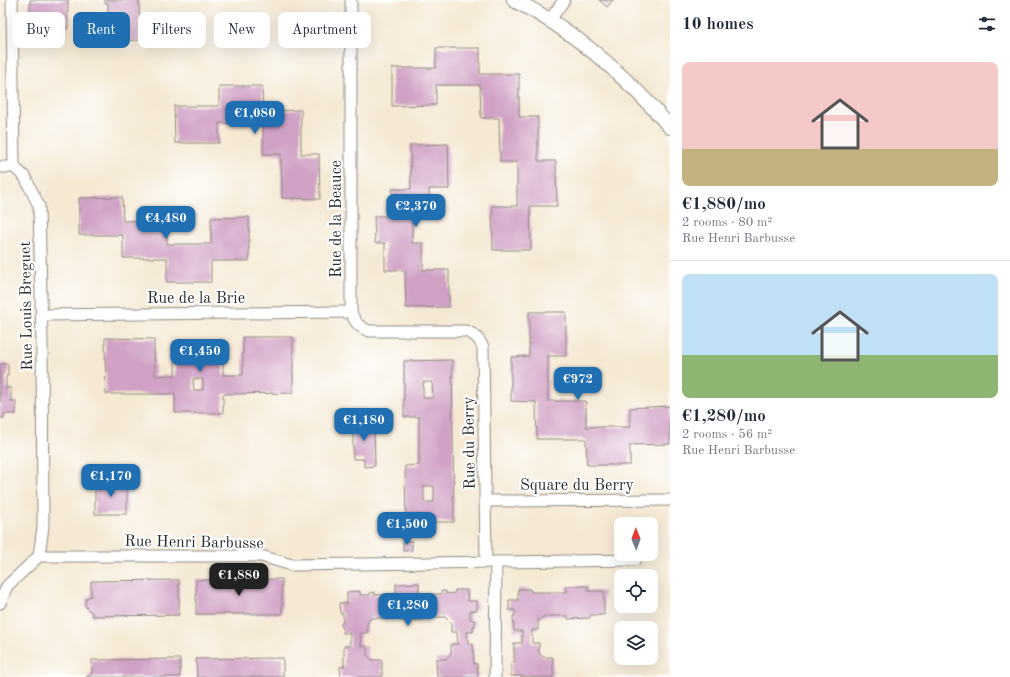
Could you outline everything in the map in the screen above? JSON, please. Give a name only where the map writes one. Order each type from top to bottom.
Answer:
[{"type":"street","points":[[0,167],[14,167],[12,0]]},
{"type":"street","name":"Rue de la Beauce","points":[[351,0],[351,312]]},
{"type":"street","points":[[514,0],[550,20],[597,55],[629,83],[670,127]]},
{"type":"street","points":[[550,20],[564,0]]},
{"type":"street","name":"Rue Louis Breguet","points":[[14,167],[26,177],[39,206],[43,527],[39,556]]},
{"type":"street","name":"Rue de la Brie","points":[[41,315],[351,312]]},
{"type":"street","name":"Rue du Berry","points":[[351,312],[355,321],[360,327],[369,331],[466,331],[473,333],[479,339],[483,347],[485,501],[491,562],[495,677]]},
{"type":"street","name":"Square du Berry","points":[[485,501],[670,500]]},
{"type":"street","points":[[0,603],[7,586],[39,556]]},
{"type":"street","name":"Rue Henri Barbusse","points":[[39,556],[261,556],[292,565],[614,560]]},
{"type":"building","points":[[30,0],[68,0],[68,28],[65,28],[65,12],[30,12]]},
{"type":"building","points":[[105,0],[139,0],[138,40],[130,40],[130,12],[108,12],[108,3],[105,3]]},
{"type":"building","points":[[599,0],[613,0],[607,7]]},
{"type":"building","points":[[436,48],[480,48],[480,74],[519,74],[519,117],[538,117],[538,161],[556,161],[557,206],[530,206],[531,250],[493,250],[492,206],[517,206],[517,162],[500,162],[499,118],[481,118],[480,85],[436,85],[436,105],[392,106],[392,68],[436,68]]},
{"type":"building","points":[[219,86],[262,86],[263,111],[301,110],[301,154],[319,154],[320,199],[282,198],[281,154],[263,154],[263,124],[219,123],[219,143],[175,143],[174,106],[219,106]]},
{"type":"building","points":[[448,144],[449,189],[429,189],[430,216],[412,216],[412,243],[423,243],[423,270],[449,270],[449,307],[406,308],[405,270],[385,270],[385,243],[375,243],[374,216],[392,216],[392,189],[411,189],[410,145]]},
{"type":"building","points":[[122,197],[123,221],[167,220],[167,244],[211,244],[211,218],[249,217],[249,261],[211,261],[211,282],[167,282],[167,258],[123,258],[123,235],[79,235],[79,198]]},
{"type":"building","points":[[529,312],[566,312],[566,356],[548,356],[548,401],[586,401],[586,427],[630,427],[630,408],[670,406],[670,444],[630,445],[630,465],[587,465],[586,439],[537,439],[536,402],[511,401],[511,357],[529,356]]},
{"type":"building","points":[[243,337],[293,337],[293,393],[223,394],[223,413],[175,413],[175,394],[106,394],[105,338],[154,339],[155,376],[175,375],[175,358],[223,357],[223,375],[243,375]],"holes":[[[193,379],[203,379],[203,390],[194,390]]]},
{"type":"building","points":[[452,360],[454,522],[406,522],[405,466],[419,465],[419,417],[404,417],[404,361]],"holes":[[[423,382],[432,382],[433,398],[423,398]],[[424,486],[434,486],[434,502],[424,502]]]},
{"type":"building","points":[[0,364],[8,364],[6,388],[11,388],[11,401],[16,401],[16,414],[4,414],[4,418],[0,418]]},
{"type":"building","points":[[374,421],[375,466],[364,467],[364,459],[353,459],[353,422]]},
{"type":"building","points":[[95,483],[127,483],[127,514],[95,514]]},
{"type":"building","points":[[403,541],[412,541],[412,550],[403,551]]},
{"type":"building","points":[[282,579],[282,614],[196,614],[196,580]]},
{"type":"building","points":[[179,580],[179,615],[92,616],[92,612],[88,610],[85,605],[86,598],[91,596],[91,581]]},
{"type":"building","points":[[419,583],[419,594],[441,594],[441,591],[446,591],[446,594],[455,593],[455,590],[467,590],[468,601],[477,601],[477,610],[470,611],[470,619],[475,621],[475,626],[473,626],[473,632],[467,632],[468,644],[473,644],[474,664],[477,664],[478,677],[437,677],[436,659],[446,659],[451,653],[451,644],[458,644],[457,632],[451,632],[451,623],[445,617],[421,618],[421,620],[371,618],[367,624],[367,633],[360,633],[361,646],[367,646],[367,655],[372,660],[382,660],[382,677],[341,677],[340,667],[344,666],[344,646],[350,646],[350,633],[343,633],[343,628],[341,628],[341,623],[343,623],[343,613],[340,613],[339,603],[347,603],[347,592],[360,591],[360,595],[370,595],[370,593],[375,592],[375,595],[396,594],[396,584]]},
{"type":"building","points":[[566,586],[588,586],[588,591],[604,591],[604,615],[590,615],[590,618],[568,619],[568,616],[544,616],[538,620],[538,630],[532,630],[532,643],[539,643],[539,653],[543,657],[553,657],[553,677],[511,676],[511,664],[514,663],[514,643],[522,643],[522,631],[514,631],[513,616],[515,616],[515,610],[509,610],[509,600],[518,600],[518,589],[530,589],[531,592],[567,592]]},
{"type":"building","points":[[283,658],[283,677],[197,677],[196,659]]},
{"type":"building","points":[[180,659],[180,677],[86,677],[92,674],[92,660]]}]
